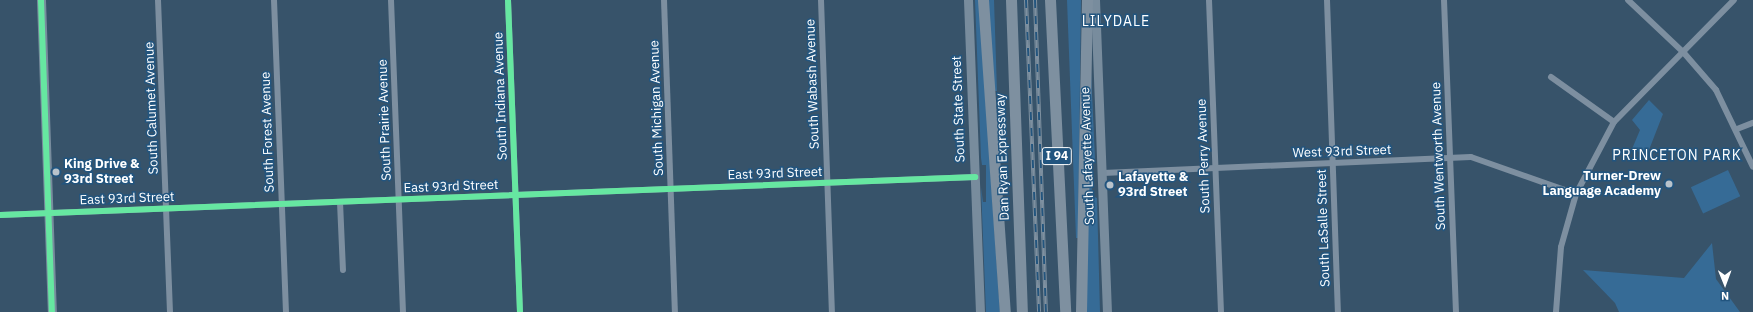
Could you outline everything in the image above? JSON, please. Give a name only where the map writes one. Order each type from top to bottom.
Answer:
[{"type":"highway","points":[[983,0],[1005,312]]},
{"type":"highway","name":"Dan Ryan Expressway","points":[[1011,0],[1022,312]]},
{"type":"highway","name":"I 94","points":[[1050,0],[1065,312]]},
{"type":"highway","points":[[1080,312],[1087,0]]},
{"type":"main road","points":[[41,0],[52,312]]},
{"type":"main road","name":"South State Street","points":[[968,0],[980,312]]},
{"type":"main road","name":"South Lafayette Avenue","points":[[1095,0],[1103,173],[1107,312]]},
{"type":"street","name":"South Calumet Avenue","points":[[158,0],[170,312]]},
{"type":"street","name":"South Forest Avenue","points":[[274,0],[286,312]]},
{"type":"street","name":"South Prairie Avenue","points":[[391,0],[403,312]]},
{"type":"street","name":"South Indiana Avenue","points":[[508,0],[520,312]]},
{"type":"street","name":"South Michigan Avenue","points":[[664,0],[676,312]]},
{"type":"street","name":"South Wabash Avenue","points":[[821,0],[832,312]]},
{"type":"street","name":"South Perry Avenue","points":[[1209,0],[1221,312]]},
{"type":"street","name":"South LaSalle Street","points":[[1327,0],[1338,312]]},
{"type":"street","name":"South Wentworth Avenue","points":[[1444,0],[1456,312]]},
{"type":"street","points":[[1628,0],[1684,53],[1716,90],[1737,129],[1753,167]]},
{"type":"street","points":[[1556,312],[1561,247],[1576,194],[1614,122],[1657,75],[1684,53],[1734,0]]},
{"type":"street","points":[[1551,77],[1614,122]]},
{"type":"street","points":[[1737,129],[1753,123]]},
{"type":"street","name":"West 93rd Street","points":[[1103,173],[1471,157],[1576,194]]},
{"type":"street","name":"East 93rd Street","points":[[0,215],[975,177]]},
{"type":"street","points":[[340,202],[342,270]]},
{"type":"shaded area","points":[[975,0],[979,0],[1000,312],[986,312],[981,187],[983,202],[986,202],[986,165],[982,165],[981,158]]},
{"type":"shaded area","points":[[987,0],[994,0],[997,91],[994,91]]},
{"type":"shaded area","points":[[1067,0],[1081,0],[1078,238],[1076,238]]},
{"type":"shaded area","points":[[1090,49],[1095,159],[1091,160],[1092,196],[1097,198],[1100,312],[1085,312]]},
{"type":"shaded area","points":[[1649,100],[1663,114],[1647,155],[1632,149],[1640,130],[1632,120]]},
{"type":"shaded area","points":[[1728,170],[1740,196],[1703,214],[1691,187]]},
{"type":"shaded area","points":[[1712,243],[1716,279],[1740,312],[1619,312],[1615,303],[1583,270],[1684,278]]},
{"type":"railway","points":[[1026,0],[1039,312]]},
{"type":"railway","points":[[1035,0],[1046,312]]},
{"type":"cycle path","points":[[41,0],[52,312]]},
{"type":"cycle path","points":[[508,0],[520,312]]},
{"type":"cycle path","points":[[0,215],[975,177]]},
{"type":"place","name":"King Drive & 93rd Street","points":[[56,172]]},
{"type":"place","name":"Turner-Drew Language Academy","points":[[1669,184]]},
{"type":"place","name":"Lafayette & 93rd Street","points":[[1110,185]]},
{"type":"district","name":"LILYDALE","points":[[1116,21]]},
{"type":"district","name":"PRINCETON PARK","points":[[1677,155]]}]
